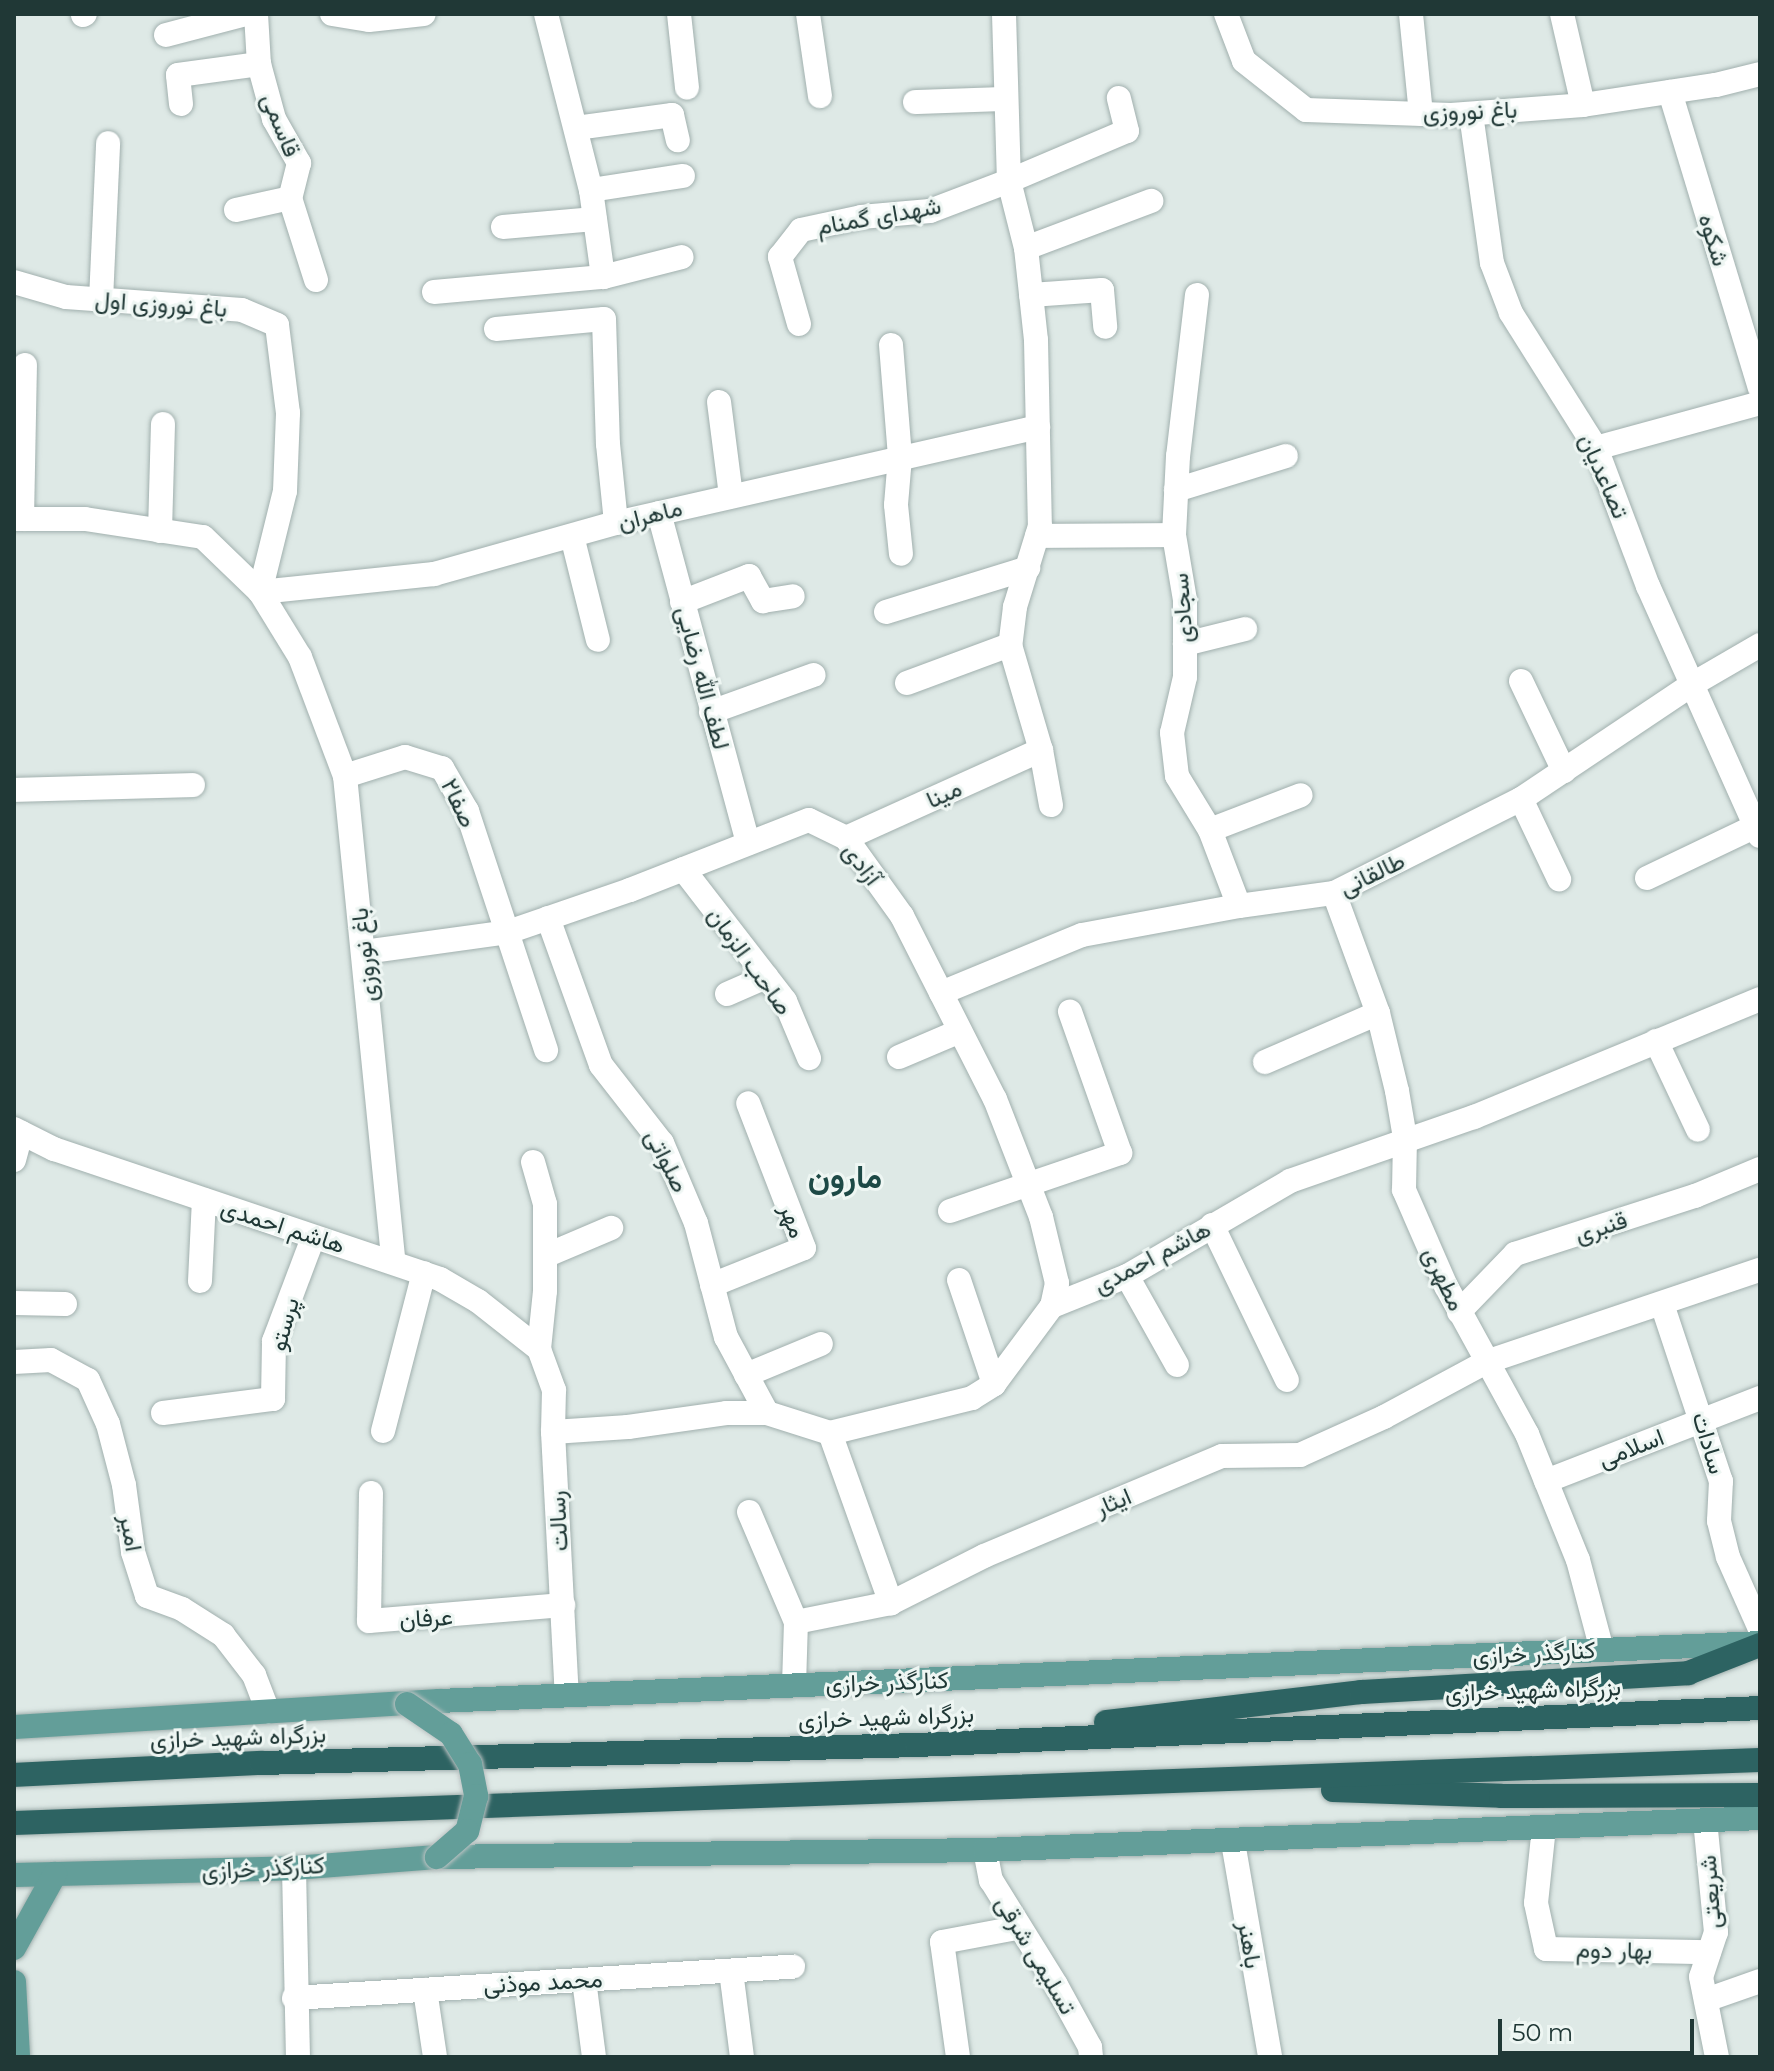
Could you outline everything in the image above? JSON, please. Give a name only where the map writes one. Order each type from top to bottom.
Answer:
[{"type":"highway","points":[[917,1745],[1361,1692],[1688,1673],[1760,1644]]},
{"type":"highway","name":"بزرگراه شهید خرازی","points":[[14,1775],[261,1763],[917,1745],[1760,1708]]},
{"type":"highway","points":[[14,1823],[1760,1760]]},
{"type":"highway","points":[[14,1762],[261,1763]]},
{"type":"highway","points":[[1134,1782],[1501,1796],[1760,1795]]},
{"type":"highway","points":[[14,1839],[99,1820]]},
{"type":"main road","name":"کنارگذر خرازی","points":[[14,1727],[567,1695],[1760,1644]]},
{"type":"main road","points":[[407,1704],[451,1734],[470,1764],[476,1796],[467,1831],[437,1857]]},
{"type":"main road","points":[[14,1713],[42,1726]]},
{"type":"main road","name":"کنارگذر خرازی","points":[[14,1875],[294,1868],[437,1857],[985,1850],[1233,1842],[1760,1818]]},
{"type":"main road","points":[[14,1948],[55,1874]]},
{"type":"main road","points":[[14,1982],[18,2057]]},
{"type":"street","points":[[166,35],[246,14]]},
{"type":"street","name":"قاسمی","points":[[256,14],[259,64],[274,119],[299,163],[290,198],[316,280]]},
{"type":"street","points":[[332,14],[369,20],[424,14]]},
{"type":"street","points":[[546,14],[591,190],[603,277]]},
{"type":"street","points":[[679,14],[687,88]]},
{"type":"street","points":[[808,14],[820,96]]},
{"type":"street","points":[[1004,14],[1009,181],[1026,248],[1038,427],[1037,536],[1015,607],[1010,645],[1041,750],[1051,805]]},
{"type":"street","name":"باغ نوروزی","points":[[1226,14],[1244,61],[1306,110],[1471,114],[1583,105],[1760,74]]},
{"type":"street","points":[[1411,14],[1421,114]]},
{"type":"street","points":[[1562,14],[1583,105]]},
{"type":"street","points":[[181,104],[178,75],[259,64]]},
{"type":"street","name":"شکوه","points":[[1670,92],[1760,388]]},
{"type":"street","points":[[1009,181],[1127,131],[1119,98]]},
{"type":"street","points":[[915,102],[1005,99]]},
{"type":"street","name":"تصاعدیان","points":[[1471,114],[1492,263],[1511,313],[1596,448],[1648,586],[1758,831]]},
{"type":"street","points":[[576,128],[672,115],[678,140]]},
{"type":"street","points":[[101,300],[108,143]]},
{"type":"street","points":[[591,190],[683,176]]},
{"type":"street","name":"شهدای گمنام","points":[[799,324],[780,257],[801,230],[861,217],[930,211],[1009,181]]},
{"type":"street","points":[[236,210],[290,198]]},
{"type":"street","points":[[1026,248],[1151,201]]},
{"type":"street","points":[[503,227],[595,219]]},
{"type":"street","points":[[434,292],[603,277],[682,257]]},
{"type":"street","name":"باغ نوروزی اول","points":[[14,282],[66,297],[242,310],[277,325],[288,413],[285,491],[260,592]]},
{"type":"street","points":[[1031,295],[1102,290],[1105,327]]},
{"type":"street","name":"سجادی","points":[[1197,295],[1176,490],[1174,535],[1185,600],[1185,677],[1172,733],[1177,776],[1210,830],[1239,906]]},
{"type":"street","points":[[496,329],[604,319],[608,444],[616,523]]},
{"type":"street","points":[[891,345],[900,457],[896,505],[901,554]]},
{"type":"street","points":[[25,365],[18,519],[85,519],[203,537],[260,592]]},
{"type":"street","points":[[719,402],[731,496]]},
{"type":"street","points":[[1596,448],[1760,403]]},
{"type":"street","points":[[160,531],[163,424]]},
{"type":"street","name":"ماهران","points":[[260,592],[434,574],[616,523],[1038,427]]},
{"type":"street","points":[[1176,490],[1286,456]]},
{"type":"street","name":"لطف الله رضایی","points":[[659,513],[748,843]]},
{"type":"street","points":[[1037,536],[1174,535]]},
{"type":"street","points":[[572,536],[598,640]]},
{"type":"street","points":[[886,612],[1028,568]]},
{"type":"street","points":[[682,602],[749,576],[763,601],[793,596]]},
{"type":"street","name":"باغ نوروزی","points":[[260,592],[300,657],[345,776],[393,1261]]},
{"type":"street","points":[[1185,644],[1245,629]]},
{"type":"street","points":[[907,683],[1010,645]]},
{"type":"street","name":"طالقانی","points":[[941,993],[1082,935],[1239,906],[1334,893],[1521,799],[1691,685],[1760,645]]},
{"type":"street","points":[[711,712],[814,675]]},
{"type":"street","points":[[1521,681],[1564,771]]},
{"type":"street","name":"مینا","points":[[846,838],[1041,750]]},
{"type":"street","name":"صفا۲","points":[[345,776],[405,757],[442,768],[467,811],[546,1050]]},
{"type":"street","points":[[14,790],[193,785]]},
{"type":"street","points":[[1210,830],[1301,795]]},
{"type":"street","points":[[1521,799],[1559,879]]},
{"type":"street","name":"آزادی","points":[[364,952],[508,932],[809,820],[846,838],[902,916],[995,1099],[1041,1217],[1057,1283],[1052,1306]]},
{"type":"street","points":[[1647,878],[1758,831]]},
{"type":"street","name":"صاحب الزمان","points":[[683,869],[785,1001],[809,1058]]},
{"type":"street","name":"مطهری","points":[[1334,893],[1378,1013],[1405,1138],[1404,1190],[1459,1312],[1527,1434],[1578,1560],[1602,1650]]},
{"type":"street","name":"صلواتی","points":[[548,918],[601,1065],[662,1143],[696,1223],[726,1337],[767,1413]]},
{"type":"street","points":[[727,994],[766,977]]},
{"type":"street","name":"هاشم احمدی","points":[[1052,1306],[1127,1276],[1290,1181],[1405,1138],[1474,1117],[1760,999]]},
{"type":"street","points":[[950,1211],[1120,1153],[1070,1012]]},
{"type":"street","points":[[1265,1062],[1378,1013]]},
{"type":"street","points":[[899,1057],[960,1031]]},
{"type":"street","points":[[1656,1041],[1698,1130]]},
{"type":"street","name":"مهر","points":[[712,1285],[804,1248],[748,1103]]},
{"type":"street","points":[[14,1160],[18,1131]]},
{"type":"street","name":"هاشم احمدی","points":[[18,1131],[54,1149],[424,1273],[478,1301],[539,1349]]},
{"type":"street","points":[[533,1162],[545,1204],[539,1349]]},
{"type":"street","name":"قنبری","points":[[1459,1312],[1515,1254],[1695,1196],[1760,1169]]},
{"type":"street","points":[[200,1281],[204,1200]]},
{"type":"street","points":[[1212,1225],[1287,1380]]},
{"type":"street","points":[[545,1256],[611,1228]]},
{"type":"street","name":"پرستو","points":[[163,1413],[273,1399],[274,1341],[313,1238]]},
{"type":"street","name":"ایثار","points":[[796,1622],[891,1603],[984,1556],[1222,1456],[1300,1455],[1384,1417],[1486,1362],[1760,1270]]},
{"type":"street","points":[[383,1431],[424,1273]]},
{"type":"street","points":[[1127,1276],[1177,1365]]},
{"type":"street","points":[[959,1280],[994,1384]]},
{"type":"street","points":[[14,1303],[65,1304]]},
{"type":"street","name":"سادات","points":[[1662,1304],[1721,1481],[1719,1521],[1728,1557],[1760,1629]]},
{"type":"street","points":[[553,1432],[628,1427],[726,1413],[767,1413],[830,1433],[972,1398],[994,1384],[1052,1306]]},
{"type":"street","points":[[746,1375],[821,1344]]},
{"type":"street","name":"رسالت","points":[[539,1349],[554,1390],[553,1432],[567,1695]]},
{"type":"street","name":"امیر","points":[[14,1362],[51,1360],[88,1380],[108,1424],[124,1485],[133,1552],[147,1596],[182,1609],[223,1635],[254,1675],[268,1711]]},
{"type":"street","name":"اسلامی","points":[[1546,1481],[1760,1398]]},
{"type":"street","points":[[830,1433],[891,1603]]},
{"type":"street","name":"عرفان","points":[[371,1493],[369,1621],[563,1605]]},
{"type":"street","points":[[749,1512],[796,1622],[794,1685]]},
{"type":"street","name":"شریعتی","points":[[1705,1820],[1716,1932],[1701,1977],[1717,2057]]},
{"type":"street","name":"بهار دوم","points":[[1544,1827],[1536,1903],[1546,1949],[1709,1952]]},
{"type":"street","name":"باهنر","points":[[1233,1842],[1260,2054]]},
{"type":"street","name":"تسلیمی شرقی","points":[[985,1850],[991,1880],[1017,1928],[1056,1985],[1090,2047],[1091,2057]]},
{"type":"street","points":[[294,1868],[294,1998],[298,2057]]},
{"type":"street","points":[[958,2057],[942,1942],[1017,1928]]},
{"type":"street","name":"محمد موذنی","points":[[294,1998],[793,1967]]},
{"type":"street","points":[[731,1971],[742,2057]]},
{"type":"street","points":[[584,1980],[594,2057]]},
{"type":"street","points":[[1706,2000],[1760,1981]]},
{"type":"street","points":[[425,1990],[435,2057]]},
{"type":"district","name":"مارون","points":[[845,1177]]}]
